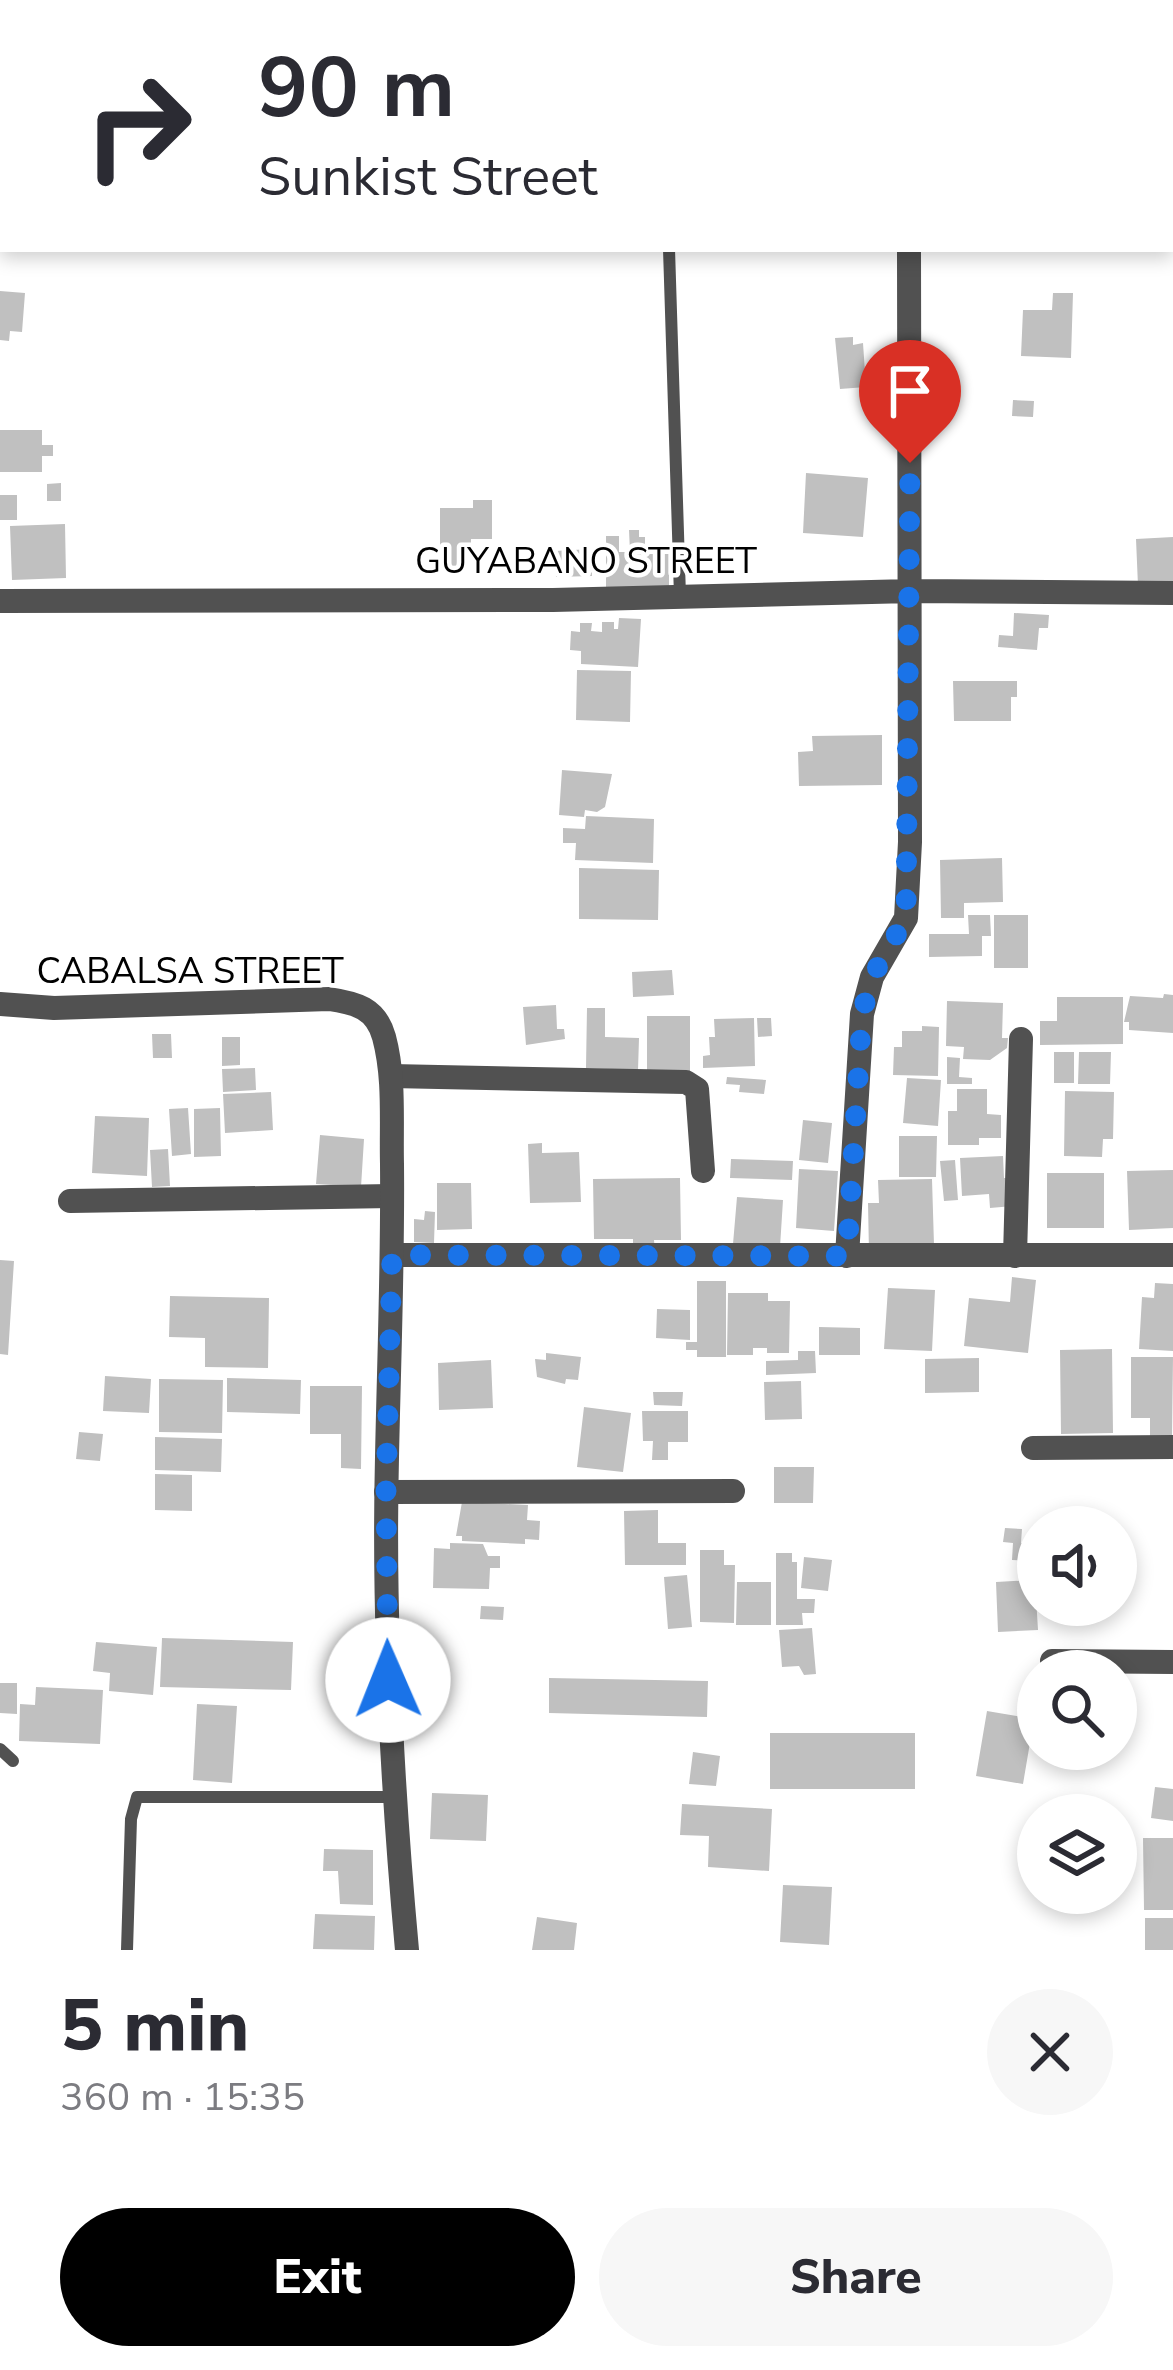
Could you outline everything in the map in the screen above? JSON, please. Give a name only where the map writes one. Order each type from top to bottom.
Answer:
[{"type":"street","points":[[847,1256],[862,1014],[872,977],[906,918],[909,252]]},
{"type":"street","name":"GUYABANO STREET","points":[[0,601],[911,591],[1173,593]]},
{"type":"street","name":"CABALSA STREET","points":[[0,1004],[54,1008],[311,999],[356,1004],[374,1014],[383,1034],[391,1076],[386,1492],[393,1797],[407,1950]]},
{"type":"street","points":[[1015,1256],[1021,1039]]},
{"type":"street","points":[[391,1076],[686,1082],[697,1089],[703,1171]]},
{"type":"street","points":[[70,1201],[392,1196]]},
{"type":"street","points":[[392,1255],[1173,1255]]},
{"type":"street","points":[[1033,1448],[1173,1447]]},
{"type":"street","points":[[386,1492],[733,1491]]},
{"type":"street","points":[[1137,1662],[1173,1662]]},
{"type":"lane","points":[[669,252],[680,597]]},
{"type":"lane","points":[[0,1750],[13,1761]]},
{"type":"lane","points":[[127,1950],[130,1819],[136,1797],[393,1797]]},
{"type":"building","points":[[0,291],[25,293],[22,332],[10,331],[9,341],[0,340]]},
{"type":"building","points":[[1053,293],[1073,293],[1071,358],[1021,356],[1023,310],[1052,310]]},
{"type":"building","points":[[853,337],[853,345],[863,343],[866,387],[840,389],[835,338]]},
{"type":"building","points":[[1013,400],[1034,401],[1033,417],[1012,416]]},
{"type":"building","points":[[0,430],[42,430],[42,445],[53,445],[53,456],[42,456],[42,472],[0,472]]},
{"type":"building","points":[[806,473],[868,478],[863,537],[803,533]]},
{"type":"building","points":[[61,483],[61,501],[47,501],[47,484]]},
{"type":"building","points":[[0,495],[17,495],[17,520],[0,520]]},
{"type":"building","points":[[473,500],[492,500],[492,539],[471,539],[471,553],[464,553],[464,569],[440,568],[440,508],[473,508]]},
{"type":"building","points":[[65,524],[66,578],[12,580],[10,526]]},
{"type":"building","points":[[629,530],[639,530],[639,537],[645,537],[645,552],[669,552],[669,596],[606,596],[606,536],[619,536],[619,552],[630,552]]},
{"type":"building","points":[[1173,537],[1173,585],[1138,586],[1136,539]]},
{"type":"building","points":[[591,549],[592,576],[556,577],[555,551]]},
{"type":"building","points":[[1014,613],[1049,615],[1048,628],[1039,628],[1037,650],[998,647],[999,635],[1013,636]]},
{"type":"building","points":[[619,618],[641,619],[638,667],[581,664],[581,651],[570,650],[571,631],[580,632],[580,623],[592,623],[591,631],[602,632],[602,622],[614,622],[618,629]]},
{"type":"building","points":[[577,670],[631,671],[630,722],[576,720]]},
{"type":"building","points":[[953,681],[1017,681],[1011,721],[954,721]]},
{"type":"building","points":[[882,735],[882,785],[799,786],[798,752],[813,751],[812,736]]},
{"type":"building","points":[[562,770],[612,774],[605,807],[597,812],[585,810],[584,817],[559,815]]},
{"type":"building","points":[[586,816],[654,819],[653,863],[575,860],[576,843],[563,843],[563,828],[585,829]]},
{"type":"building","points":[[1002,858],[1003,902],[964,903],[964,918],[941,918],[940,860]]},
{"type":"building","points":[[579,868],[659,870],[658,920],[579,919]]},
{"type":"building","points":[[968,915],[990,915],[991,936],[982,936],[982,956],[929,957],[929,934],[969,934]]},
{"type":"building","points":[[994,915],[1028,915],[1028,968],[994,968]]},
{"type":"building","points":[[672,970],[674,995],[633,997],[632,972]]},
{"type":"building","points":[[1173,995],[1173,1033],[1129,1030],[1129,1022],[1124,1022],[1130,996],[1163,998]]},
{"type":"building","points":[[1057,997],[1123,997],[1123,1044],[1040,1045],[1040,1021],[1057,1021]]},
{"type":"building","points":[[947,1001],[1003,1003],[1002,1038],[1008,1038],[1007,1048],[990,1060],[963,1059],[964,1047],[946,1046]]},
{"type":"building","points":[[556,1005],[557,1029],[564,1029],[565,1039],[526,1045],[523,1007]]},
{"type":"building","points":[[587,1008],[605,1008],[605,1037],[639,1038],[638,1070],[586,1068]]},
{"type":"building","points":[[647,1016],[690,1016],[690,1074],[647,1074]]},
{"type":"building","points":[[754,1018],[755,1066],[703,1068],[703,1056],[710,1055],[709,1037],[715,1037],[714,1019]]},
{"type":"building","points":[[757,1018],[771,1018],[772,1036],[758,1037]]},
{"type":"building","points":[[922,1026],[939,1027],[938,1076],[893,1075],[894,1047],[902,1047],[902,1031],[922,1031]]},
{"type":"building","points":[[152,1034],[171,1034],[172,1058],[153,1058]]},
{"type":"building","points":[[222,1037],[240,1037],[240,1065],[222,1066]]},
{"type":"building","points":[[1054,1052],[1074,1052],[1074,1083],[1054,1083]]},
{"type":"building","points":[[1079,1052],[1111,1052],[1110,1084],[1078,1084]]},
{"type":"building","points":[[947,1057],[960,1058],[959,1077],[972,1078],[972,1084],[947,1084]]},
{"type":"building","points":[[255,1068],[256,1090],[223,1092],[222,1069]]},
{"type":"building","points":[[727,1077],[766,1080],[764,1094],[739,1092],[740,1085],[726,1084]]},
{"type":"building","points":[[907,1078],[941,1080],[938,1126],[903,1123]]},
{"type":"building","points":[[957,1089],[987,1089],[987,1114],[1001,1115],[1001,1138],[979,1138],[979,1145],[948,1145],[948,1111],[957,1111]]},
{"type":"building","points":[[1065,1091],[1114,1092],[1113,1139],[1103,1139],[1102,1157],[1064,1156]]},
{"type":"building","points":[[271,1092],[273,1130],[225,1133],[223,1094]]},
{"type":"building","points":[[188,1108],[191,1154],[172,1156],[169,1109]]},
{"type":"building","points":[[220,1108],[221,1156],[194,1157],[194,1109]]},
{"type":"building","points":[[95,1116],[149,1118],[147,1176],[92,1173]]},
{"type":"building","points":[[803,1120],[832,1123],[828,1163],[799,1160]]},
{"type":"building","points":[[320,1135],[364,1139],[361,1187],[316,1184]]},
{"type":"building","points":[[899,1136],[937,1136],[936,1177],[899,1177]]},
{"type":"building","points":[[542,1143],[542,1153],[579,1152],[581,1202],[530,1203],[528,1144]]},
{"type":"building","points":[[168,1149],[170,1186],[152,1187],[150,1150]]},
{"type":"building","points":[[1003,1156],[1004,1178],[1012,1178],[1013,1206],[990,1208],[989,1194],[962,1196],[960,1158]]},
{"type":"building","points":[[731,1159],[793,1161],[792,1180],[730,1178]]},
{"type":"building","points":[[955,1160],[958,1200],[944,1201],[940,1161]]},
{"type":"building","points":[[799,1169],[838,1171],[834,1231],[796,1228]]},
{"type":"building","points":[[1173,1170],[1173,1228],[1129,1230],[1127,1171]]},
{"type":"building","points":[[1047,1173],[1104,1173],[1104,1228],[1047,1228]]},
{"type":"building","points":[[680,1178],[681,1240],[654,1240],[655,1251],[633,1252],[633,1239],[594,1239],[593,1179]]},
{"type":"building","points":[[932,1179],[934,1245],[869,1253],[868,1203],[879,1203],[878,1180]]},
{"type":"building","points":[[437,1183],[471,1183],[472,1229],[437,1230]]},
{"type":"building","points":[[737,1197],[783,1200],[780,1247],[733,1244]]},
{"type":"building","points":[[425,1211],[435,1212],[434,1243],[414,1242],[414,1219],[424,1220]]},
{"type":"building","points":[[0,1260],[14,1261],[8,1355],[0,1354]]},
{"type":"building","points":[[1012,1277],[1036,1280],[1028,1353],[964,1346],[969,1298],[1010,1302]]},
{"type":"building","points":[[697,1281],[726,1281],[726,1357],[697,1357],[697,1350],[686,1350],[686,1342],[697,1342]]},
{"type":"building","points":[[1155,1283],[1173,1284],[1173,1351],[1139,1349],[1142,1297],[1154,1298]]},
{"type":"building","points":[[888,1288],[935,1290],[932,1351],[884,1349]]},
{"type":"building","points":[[728,1293],[768,1293],[768,1301],[790,1301],[789,1353],[753,1348],[753,1355],[727,1355]]},
{"type":"building","points":[[170,1296],[269,1298],[268,1368],[205,1367],[205,1338],[169,1337]]},
{"type":"building","points":[[657,1309],[690,1310],[690,1340],[656,1338]]},
{"type":"building","points":[[819,1327],[860,1328],[860,1355],[819,1355]]},
{"type":"building","points":[[1112,1349],[1113,1433],[1061,1434],[1060,1350]]},
{"type":"building","points":[[798,1351],[815,1351],[816,1373],[766,1375],[766,1361],[798,1360]]},
{"type":"building","points":[[546,1353],[581,1357],[578,1380],[566,1379],[565,1384],[537,1377],[535,1359],[546,1360]]},
{"type":"building","points":[[1131,1357],[1173,1357],[1172,1438],[1150,1438],[1150,1418],[1131,1418]]},
{"type":"building","points":[[979,1358],[979,1392],[925,1393],[925,1359]]},
{"type":"building","points":[[491,1360],[493,1408],[439,1410],[438,1363]]},
{"type":"building","points":[[105,1376],[151,1379],[149,1413],[103,1411]]},
{"type":"building","points":[[227,1378],[301,1380],[300,1414],[227,1412]]},
{"type":"building","points":[[159,1379],[223,1380],[222,1433],[159,1432]]},
{"type":"building","points":[[801,1381],[802,1419],[765,1420],[764,1382]]},
{"type":"building","points":[[310,1386],[362,1386],[361,1469],[341,1468],[341,1434],[310,1434]]},
{"type":"building","points":[[653,1392],[683,1392],[682,1406],[654,1405]]},
{"type":"building","points":[[584,1407],[631,1413],[623,1472],[577,1467]]},
{"type":"building","points":[[642,1411],[688,1411],[688,1442],[668,1442],[668,1460],[652,1460],[653,1441],[643,1441]]},
{"type":"building","points":[[79,1432],[103,1434],[100,1461],[76,1459]]},
{"type":"building","points":[[155,1437],[222,1439],[221,1472],[155,1470]]},
{"type":"building","points":[[774,1467],[814,1467],[813,1503],[774,1503]]},
{"type":"building","points":[[155,1474],[192,1475],[192,1511],[155,1510]]},
{"type":"building","points":[[462,1502],[528,1505],[527,1520],[540,1521],[539,1540],[525,1539],[525,1544],[462,1541],[462,1536],[456,1536]]},
{"type":"building","points":[[658,1510],[658,1543],[686,1543],[686,1565],[625,1565],[624,1511]]},
{"type":"building","points":[[1005,1528],[1017,1529],[1017,1560],[1012,1560],[1013,1543],[1003,1542]]},
{"type":"building","points":[[450,1543],[483,1544],[488,1556],[500,1556],[500,1568],[490,1568],[489,1589],[433,1588],[434,1548],[450,1549]]},
{"type":"building","points":[[700,1550],[724,1550],[724,1565],[735,1565],[734,1623],[700,1622]]},
{"type":"building","points":[[776,1553],[792,1553],[792,1562],[797,1562],[797,1599],[815,1599],[814,1613],[802,1613],[803,1625],[776,1625]]},
{"type":"building","points":[[804,1557],[832,1560],[828,1591],[801,1588]]},
{"type":"building","points":[[687,1575],[692,1627],[668,1629],[664,1577]]},
{"type":"building","points":[[1017,1581],[1017,1626],[1038,1626],[1038,1630],[998,1632],[996,1582]]},
{"type":"building","points":[[737,1582],[771,1582],[771,1625],[736,1625]]},
{"type":"building","points":[[481,1606],[504,1607],[503,1620],[480,1619]]},
{"type":"building","points":[[812,1628],[816,1674],[804,1675],[799,1666],[782,1667],[779,1630]]},
{"type":"building","points":[[162,1638],[293,1642],[291,1690],[160,1687]]},
{"type":"building","points":[[96,1642],[157,1647],[153,1695],[109,1691],[110,1673],[93,1671]]},
{"type":"building","points":[[549,1678],[708,1681],[707,1717],[549,1713]]},
{"type":"building","points":[[0,1683],[17,1683],[17,1714],[0,1713]]},
{"type":"building","points":[[36,1687],[103,1690],[100,1744],[19,1741],[20,1704],[35,1705]]},
{"type":"building","points":[[197,1704],[237,1706],[232,1783],[193,1780]]},
{"type":"building","points":[[987,1711],[1017,1716],[1017,1770],[1025,1770],[1023,1784],[976,1776]]},
{"type":"building","points":[[770,1733],[915,1733],[915,1789],[770,1789]]},
{"type":"building","points":[[693,1752],[720,1756],[716,1786],[689,1784]]},
{"type":"building","points":[[1155,1787],[1173,1789],[1173,1821],[1151,1818]]},
{"type":"building","points":[[432,1793],[488,1795],[486,1841],[430,1839]]},
{"type":"building","points":[[682,1804],[772,1809],[769,1871],[708,1867],[709,1836],[680,1835]]},
{"type":"building","points":[[1143,1838],[1173,1838],[1173,1910],[1144,1910]]},
{"type":"building","points":[[324,1849],[373,1850],[373,1905],[340,1904],[338,1871],[323,1871]]},
{"type":"building","points":[[783,1885],[832,1887],[829,1945],[780,1942]]},
{"type":"building","points":[[315,1914],[375,1916],[374,1950],[313,1949]]},
{"type":"building","points":[[537,1917],[577,1923],[574,1950],[532,1950]]},
{"type":"building","points":[[1145,1918],[1173,1918],[1173,1950],[1145,1950]]},
{"type":"route","points":[[388,1680],[386,1492],[392,1255],[847,1256],[862,1014],[872,977],[906,918],[910,463]]}]
